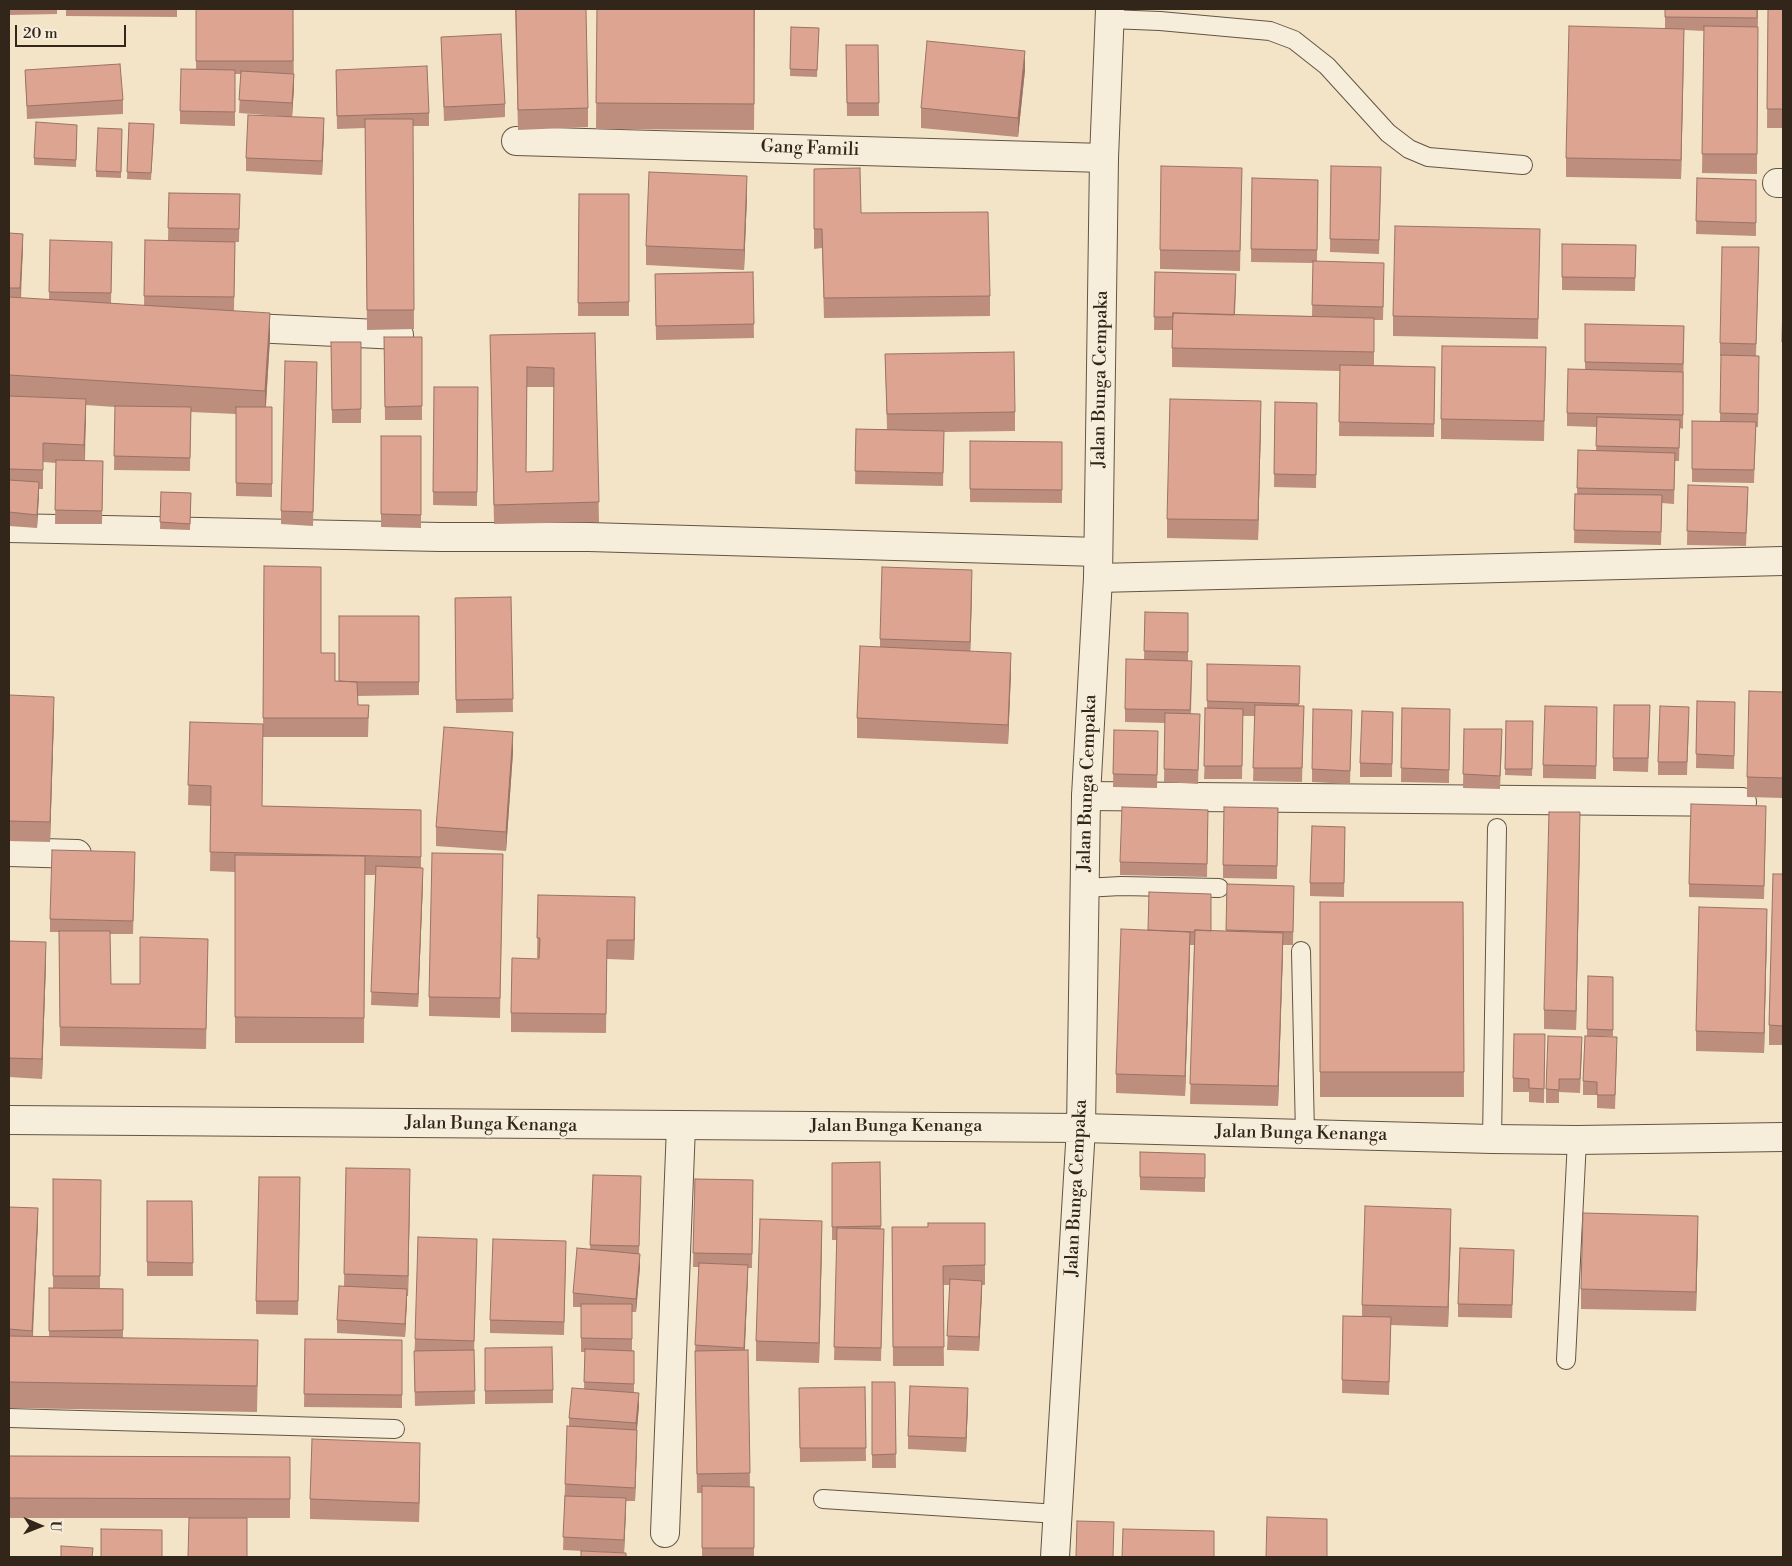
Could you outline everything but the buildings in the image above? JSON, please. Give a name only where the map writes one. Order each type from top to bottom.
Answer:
[{"type":"street","name":"Jalan Bunga Cempaka","points":[[1055,1557],[1082,1128],[1086,796],[1098,565],[1104,158],[1110,14]]},
{"type":"street","name":"Gang Famili","points":[[516,141],[1104,158]]},
{"type":"street","points":[[211,325],[399,335]]},
{"type":"street","points":[[9,528],[440,537],[589,537],[1098,565],[1783,561]]},
{"type":"street","points":[[1086,796],[1742,802]]},
{"type":"street","points":[[9,852],[77,854]]},
{"type":"street","name":"Jalan Bunga Kenanga","points":[[9,1120],[1082,1128],[1577,1140],[1783,1137]]},
{"type":"street","points":[[665,1533],[681,1126]]},
{"type":"lane","points":[[1110,14],[1160,21],[1270,31],[1294,40],[1327,66],[1388,133],[1409,148],[1428,157],[1523,165]]},
{"type":"lane","points":[[1492,1139],[1497,828]]},
{"type":"lane","points":[[1084,888],[1121,886],[1219,888]]},
{"type":"lane","points":[[1301,951],[1305,1134]]},
{"type":"lane","points":[[1566,1360],[1577,1140]]},
{"type":"lane","points":[[9,1418],[395,1429]]},
{"type":"lane","points":[[822,1499],[1058,1514]]}]
